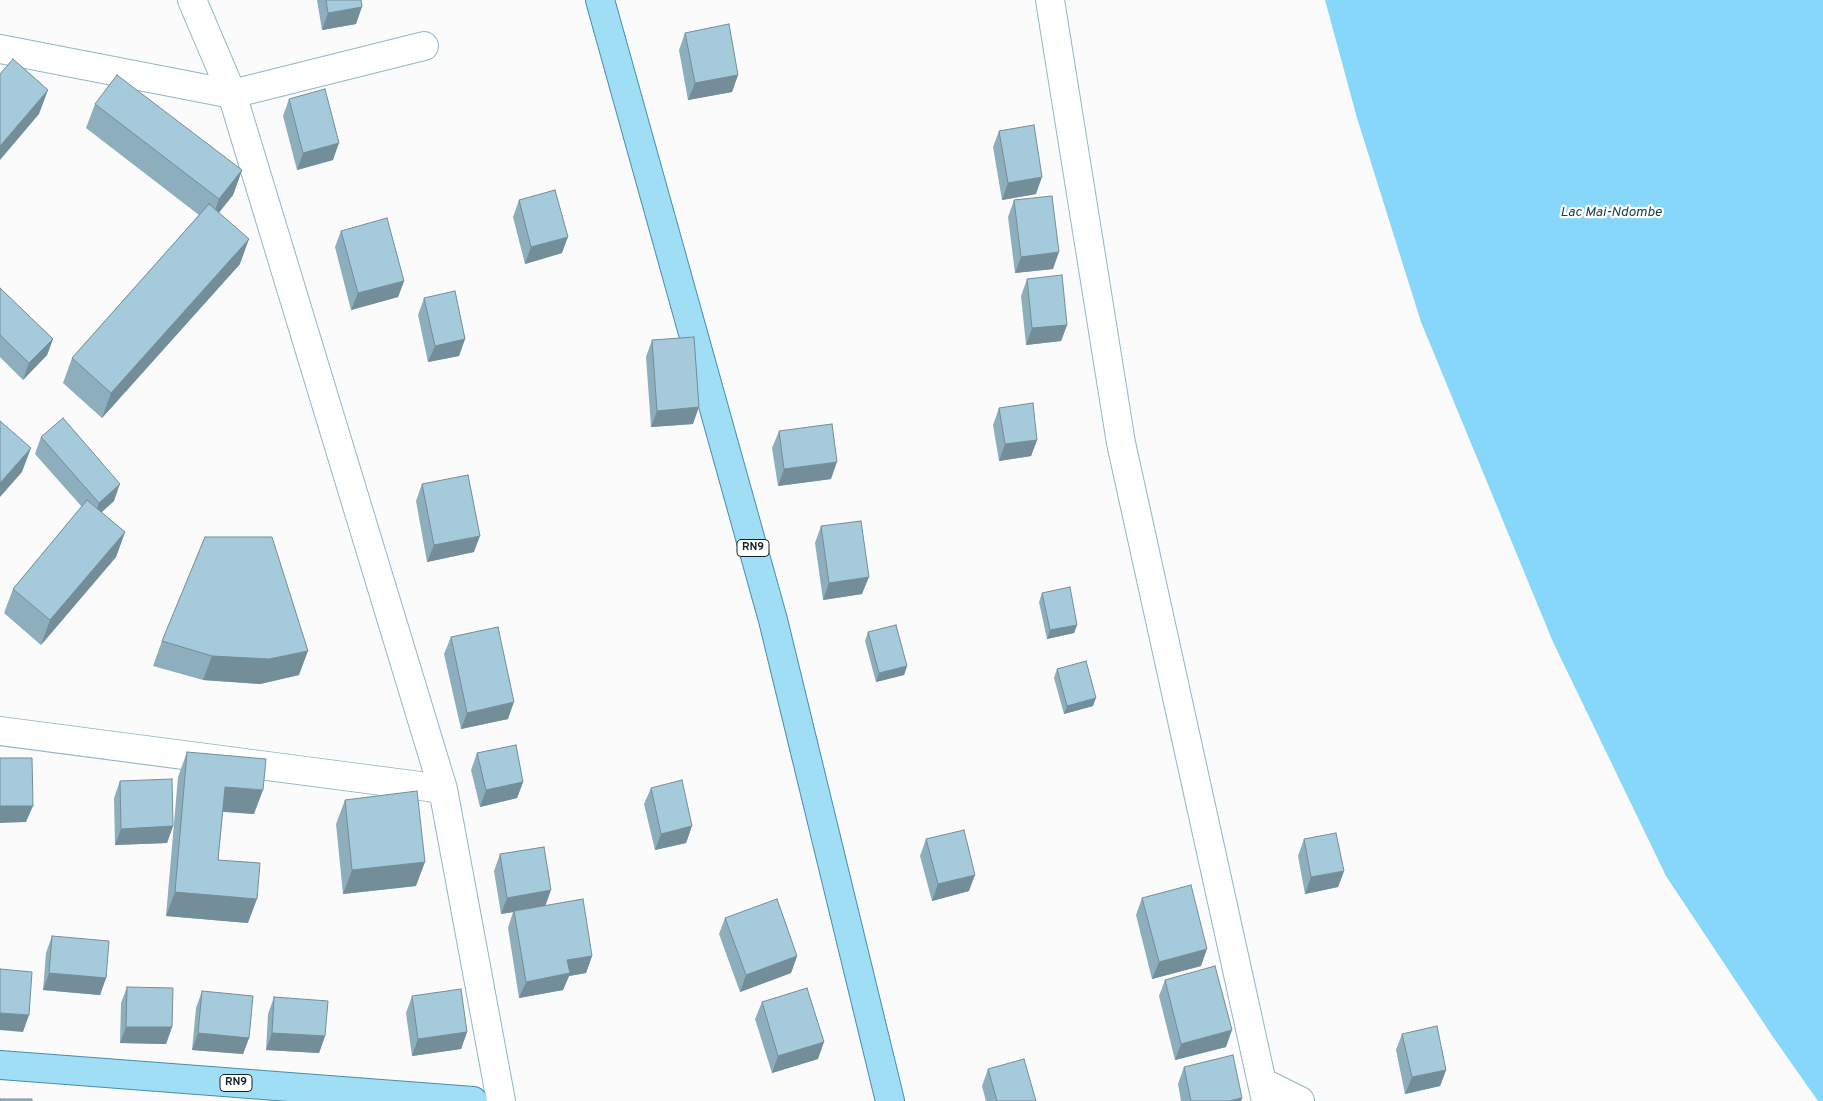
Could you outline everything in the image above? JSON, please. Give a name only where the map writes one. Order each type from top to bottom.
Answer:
[{"type":"main road","name":"RN9","points":[[600,0],[773,620],[890,1101]]},
{"type":"main road","name":"RN9","points":[[0,1065],[473,1101]]},
{"type":"street","points":[[192,0],[232,94],[443,789],[501,1101]]},
{"type":"street","points":[[1050,0],[1121,442],[1264,1091],[1300,1101]]},
{"type":"street","points":[[0,50],[232,94],[424,46]]},
{"type":"street","points":[[0,731],[443,789]]},
{"type":"water","name":"Lac Mai-Ndombe","points":[[1325,0],[1823,0],[1823,1101],[1818,1101],[1773,1037],[1666,876],[1553,642],[1421,322],[1357,118]]},
{"type":"building","points":[[326,0],[361,0],[362,7],[328,13]]},
{"type":"building","points":[[729,24],[738,75],[695,83],[685,33]]},
{"type":"building","points":[[13,59],[48,90],[0,146],[0,74]]},
{"type":"building","points":[[117,75],[242,170],[219,199],[95,104]]},
{"type":"building","points":[[325,89],[339,143],[303,153],[289,99]]},
{"type":"building","points":[[1034,125],[1042,177],[1008,183],[999,131]]},
{"type":"building","points":[[555,190],[568,237],[531,247],[519,200]]},
{"type":"building","points":[[1052,196],[1059,252],[1021,257],[1014,200]]},
{"type":"building","points":[[209,204],[249,239],[111,393],[72,358]]},
{"type":"building","points":[[387,218],[404,281],[358,293],[341,231]]},
{"type":"building","points":[[1062,275],[1067,325],[1032,328],[1027,279]]},
{"type":"building","points":[[0,288],[53,339],[29,363],[0,335]]},
{"type":"building","points":[[455,291],[465,339],[435,346],[424,298]]},
{"type":"building","points":[[694,337],[699,407],[657,411],[652,340]]},
{"type":"building","points":[[1033,403],[1037,440],[1005,444],[999,408]]},
{"type":"building","points":[[63,418],[120,484],[99,503],[41,437]]},
{"type":"building","points":[[0,421],[31,448],[0,483]]},
{"type":"building","points":[[832,424],[837,462],[784,469],[779,431]]},
{"type":"building","points":[[468,475],[480,536],[434,545],[422,484]]},
{"type":"building","points":[[87,500],[125,532],[50,620],[13,589]]},
{"type":"building","points":[[861,521],[869,577],[829,583],[821,526]]},
{"type":"building","points":[[205,537],[272,537],[308,651],[269,659],[212,656],[162,641]]},
{"type":"building","points":[[1070,587],[1077,625],[1050,630],[1042,593]]},
{"type":"building","points":[[896,625],[907,666],[879,673],[868,632]]},
{"type":"building","points":[[498,627],[514,702],[467,713],[451,637]]},
{"type":"building","points":[[1086,661],[1096,698],[1067,706],[1057,669]]},
{"type":"building","points":[[516,745],[523,782],[486,790],[477,753]]},
{"type":"building","points":[[187,752],[266,759],[263,790],[225,787],[218,860],[260,863],[257,899],[175,892]]},
{"type":"building","points":[[0,758],[32,758],[33,806],[0,806]]},
{"type":"building","points":[[172,779],[173,826],[121,829],[120,781]]},
{"type":"building","points":[[682,780],[692,826],[661,834],[651,788]]},
{"type":"building","points":[[417,791],[425,862],[352,870],[345,800]]},
{"type":"building","points":[[964,830],[975,875],[938,884],[926,839]]},
{"type":"building","points":[[1336,833],[1344,871],[1311,877],[1304,839]]},
{"type":"building","points":[[544,847],[551,890],[507,898],[500,854]]},
{"type":"building","points":[[1191,885],[1207,949],[1159,962],[1142,898]]},
{"type":"building","points":[[583,899],[592,956],[567,960],[570,973],[526,982],[514,911]]},
{"type":"building","points":[[777,899],[797,956],[746,975],[725,918]]},
{"type":"building","points":[[52,936],[109,941],[106,978],[49,973]]},
{"type":"building","points":[[1215,966],[1232,1030],[1181,1044],[1165,980]]},
{"type":"building","points":[[0,969],[32,972],[29,1015],[0,1013]]},
{"type":"building","points":[[127,987],[173,988],[172,1027],[126,1027]]},
{"type":"building","points":[[807,988],[824,1042],[778,1056],[762,1002]]},
{"type":"building","points":[[461,989],[467,1032],[418,1039],[412,996]]},
{"type":"building","points":[[202,991],[253,996],[249,1038],[198,1033]]},
{"type":"building","points":[[274,997],[328,1001],[325,1036],[272,1033]]},
{"type":"building","points":[[1437,1026],[1446,1070],[1412,1077],[1402,1034]]},
{"type":"building","points":[[1233,1055],[1242,1098],[1229,1101],[1191,1101],[1184,1067]]},
{"type":"building","points":[[1024,1059],[1036,1101],[997,1101],[988,1069]]},
{"type":"building","points":[[0,1099],[32,1099],[32,1101],[0,1101]]}]
